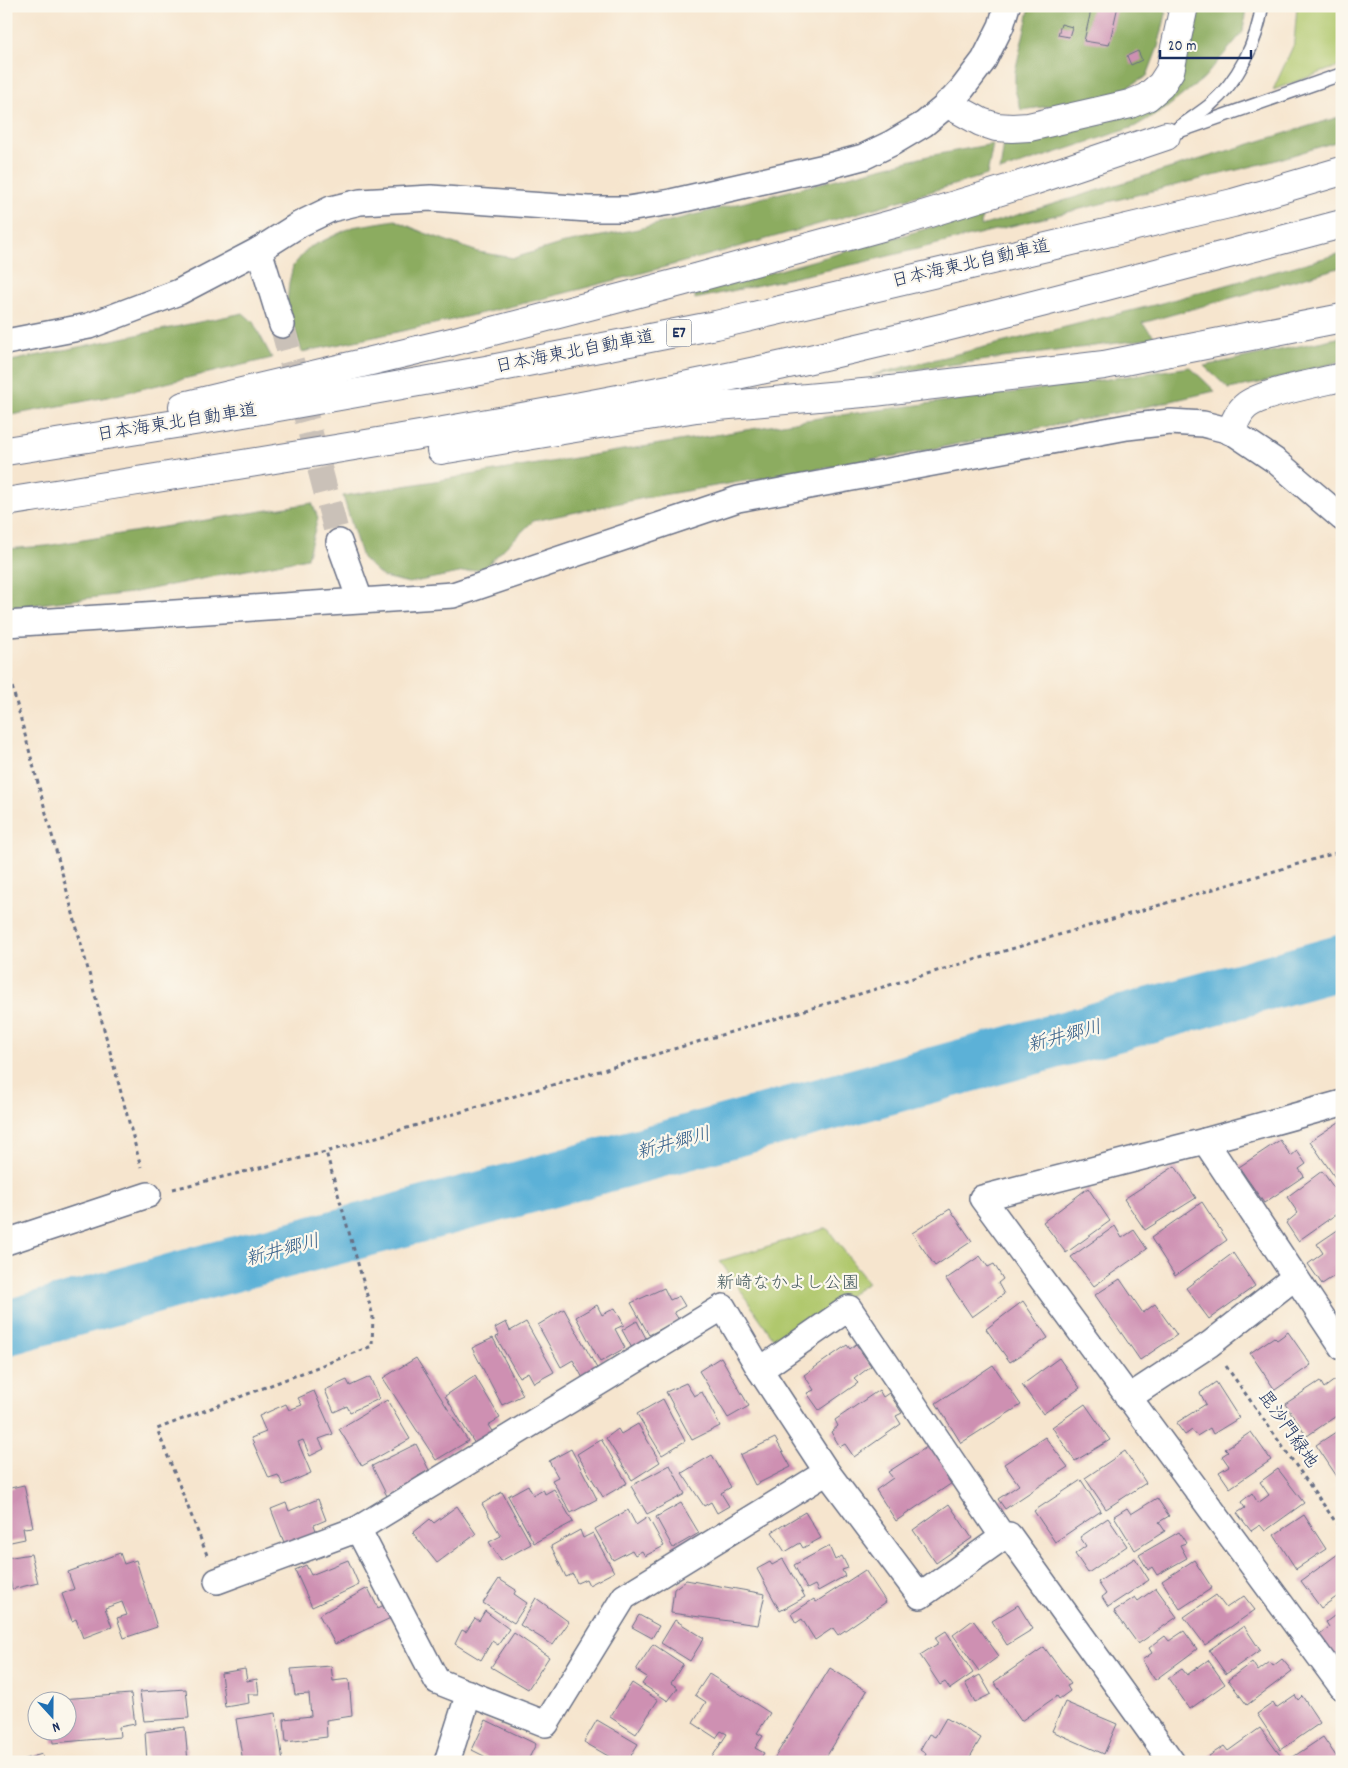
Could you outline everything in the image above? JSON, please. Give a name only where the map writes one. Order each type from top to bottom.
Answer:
[{"type":"highway","points":[[948,104],[981,122],[996,127],[1012,128],[1029,127],[1130,104],[1148,97],[1161,85],[1170,71],[1180,14]]},
{"type":"highway","points":[[6,446],[238,394],[681,282],[900,222],[1030,182],[1166,136]]},
{"type":"highway","name":"日本海東北自動車道","points":[[6,451],[232,415],[408,384],[716,325],[1233,203],[1342,171]]},
{"type":"highway","points":[[6,502],[363,445],[578,406],[770,368],[1066,297],[1342,224]]},
{"type":"highway","points":[[6,510],[198,490],[696,408],[874,392],[1104,365],[1342,318]]},
{"type":"highway","points":[[1231,431],[1237,417],[1248,404],[1261,398],[1342,377]]},
{"type":"street","points":[[6,342],[89,326],[178,292],[259,250],[300,224],[330,209],[360,202],[431,198],[588,209],[628,209],[671,202],[863,157],[916,129],[948,104],[962,90],[984,60],[1001,26],[1007,6]]},
{"type":"street","points":[[259,250],[282,324]]},
{"type":"street","points":[[6,624],[454,595],[738,499],[1128,427],[1170,422],[1203,424],[1231,431],[1277,462],[1342,518]]},
{"type":"street","points":[[340,542],[360,600]]},
{"type":"street","points":[[1342,1103],[1205,1141],[982,1198],[1342,1687]]},
{"type":"street","points":[[1205,1141],[1342,1346]]},
{"type":"street","points":[[6,1242],[148,1195]]},
{"type":"street","points":[[1128,1398],[1210,1344],[1295,1277]]},
{"type":"street","points":[[217,1581],[358,1529],[723,1306],[760,1370],[827,1472],[920,1596],[1003,1537],[1009,1535],[1172,1762]]},
{"type":"street","points":[[760,1370],[849,1308],[1003,1537]]},
{"type":"street","points":[[358,1529],[438,1681],[546,1724],[624,1597],[827,1472]]},
{"type":"street","points":[[447,1762],[469,1693]]},
{"type":"lane","points":[[1166,136],[1211,104],[1235,77],[1252,47],[1262,6]]},
{"type":"lane","points":[[1166,136],[1342,74]]},
{"type":"path","points":[[6,664],[148,1195],[326,1152],[1342,850]]},
{"type":"path","points":[[217,1581],[157,1430],[372,1346],[373,1316],[334,1174],[326,1152]]},
{"type":"path","name":"毘沙門緑地","points":[[1210,1344],[1342,1531]]},
{"type":"green space","points":[[1030,6],[1164,6],[1166,14],[1158,47],[1147,76],[1123,90],[1096,100],[1021,110],[1015,90],[1015,72]]},
{"type":"green space","points":[[1195,6],[1246,6],[1243,32],[1203,79],[1165,109],[1134,127],[1000,171],[1004,143],[1124,116],[1146,114],[1167,98],[1182,72]]},
{"type":"green space","points":[[1297,6],[1342,6],[1342,65],[1273,90],[1294,44]]},
{"type":"green space","points":[[1342,116],[1342,140],[1273,161],[860,263],[695,299],[695,294],[982,213],[981,226]]},
{"type":"green space","points":[[993,144],[987,175],[721,252],[561,294],[400,332],[302,352],[287,304],[293,266],[308,248],[352,227],[395,220],[478,252],[514,258],[560,244],[638,229],[928,156]]},
{"type":"green space","points":[[1342,253],[1342,267],[1142,323],[1156,338],[872,375],[1158,304]]},
{"type":"green space","points":[[243,313],[253,322],[272,358],[107,397],[6,416],[6,362]]},
{"type":"green space","points":[[1342,337],[1342,361],[1264,382],[1229,389],[1204,366]]},
{"type":"green space","points":[[1190,367],[1215,391],[1145,407],[907,454],[644,498],[533,521],[484,568],[409,583],[383,577],[362,558],[343,496],[825,417]]},
{"type":"green space","points":[[312,503],[318,518],[307,558],[131,593],[6,608],[6,549],[46,546]]},
{"type":"green space","name":"新崎なかよし公園","points":[[827,1228],[868,1283],[776,1342],[720,1261]]},
{"type":"building","points":[[1092,6],[1118,6],[1109,45],[1084,41]]},
{"type":"building","points":[[1061,24],[1072,27],[1069,37],[1058,35]]},
{"type":"building","points":[[1138,51],[1142,60],[1131,65],[1127,56]]},
{"type":"building","points":[[1342,1120],[1342,1176],[1336,1179],[1310,1141]]},
{"type":"building","points":[[1280,1140],[1291,1156],[1297,1151],[1306,1164],[1299,1169],[1304,1176],[1264,1203],[1239,1167]]},
{"type":"building","points":[[1175,1166],[1196,1198],[1145,1230],[1124,1199]]},
{"type":"building","points":[[1322,1171],[1342,1199],[1342,1210],[1298,1241],[1286,1223],[1298,1213],[1287,1197]]},
{"type":"building","points":[[1088,1188],[1110,1221],[1066,1253],[1043,1222]]},
{"type":"building","points":[[1202,1202],[1227,1240],[1175,1276],[1151,1238]]},
{"type":"building","points":[[950,1209],[972,1241],[935,1266],[912,1233]]},
{"type":"building","points":[[1115,1226],[1122,1238],[1134,1230],[1147,1249],[1094,1286],[1071,1257]]},
{"type":"building","points":[[1342,1227],[1342,1271],[1322,1284],[1308,1264],[1323,1253],[1317,1244]]},
{"type":"building","points":[[1233,1253],[1255,1286],[1209,1319],[1186,1288]]},
{"type":"building","points":[[980,1256],[988,1267],[994,1264],[1003,1279],[998,1283],[1004,1294],[972,1317],[946,1279]]},
{"type":"building","points":[[1120,1279],[1143,1313],[1155,1304],[1177,1335],[1140,1360],[1095,1295]]},
{"type":"building","points":[[664,1288],[670,1300],[679,1296],[685,1306],[674,1312],[679,1320],[649,1335],[631,1303]]},
{"type":"building","points":[[1023,1301],[1048,1338],[1010,1362],[986,1329]]},
{"type":"building","points":[[597,1305],[602,1315],[615,1308],[624,1325],[615,1329],[625,1348],[600,1362],[576,1317]]},
{"type":"building","points":[[564,1309],[599,1372],[584,1380],[573,1360],[561,1367],[538,1325]]},
{"type":"building","points":[[637,1321],[648,1342],[633,1350],[622,1330]]},
{"type":"building","points":[[506,1322],[510,1331],[526,1322],[554,1372],[534,1383],[528,1372],[519,1377],[496,1337],[499,1336],[495,1328]]},
{"type":"building","points":[[1288,1332],[1311,1365],[1275,1390],[1250,1353],[1274,1337],[1277,1340]]},
{"type":"building","points":[[493,1338],[523,1395],[502,1405],[472,1348]]},
{"type":"building","points":[[856,1344],[871,1366],[854,1379],[858,1383],[819,1410],[807,1393],[814,1390],[804,1375],[847,1345],[850,1349]]},
{"type":"building","points":[[721,1357],[749,1406],[728,1418],[699,1371]]},
{"type":"building","points":[[416,1358],[468,1441],[436,1460],[383,1378]]},
{"type":"building","points":[[1059,1358],[1080,1388],[1043,1414],[1022,1385]]},
{"type":"building","points":[[993,1365],[1021,1405],[961,1443],[936,1403]]},
{"type":"building","points":[[475,1376],[500,1418],[488,1425],[493,1433],[475,1444],[445,1396]]},
{"type":"building","points":[[370,1377],[379,1399],[350,1412],[347,1406],[334,1412],[325,1390],[347,1380],[350,1386]]},
{"type":"building","points":[[1335,1380],[1342,1390],[1342,1412],[1307,1436],[1285,1404],[1320,1381],[1324,1388]]},
{"type":"building","points":[[1216,1382],[1239,1418],[1213,1434],[1210,1428],[1197,1436],[1192,1430],[1185,1435],[1176,1423],[1206,1404],[1200,1393]]},
{"type":"building","points":[[686,1383],[694,1396],[702,1392],[720,1426],[692,1440],[666,1392]]},
{"type":"building","points":[[879,1390],[883,1397],[889,1393],[902,1413],[896,1416],[901,1424],[854,1457],[845,1444],[840,1447],[831,1432],[838,1426],[835,1420]]},
{"type":"building","points":[[314,1391],[333,1434],[319,1439],[324,1449],[310,1456],[303,1440],[298,1442],[311,1473],[283,1485],[278,1475],[269,1478],[251,1438],[266,1432],[259,1416],[286,1404],[289,1410],[302,1405],[298,1398]]},
{"type":"building","points":[[663,1399],[685,1441],[662,1455],[637,1414]]},
{"type":"building","points":[[387,1400],[410,1439],[362,1466],[339,1429]]},
{"type":"building","points":[[1085,1404],[1110,1440],[1075,1461],[1052,1427]]},
{"type":"building","points":[[638,1424],[660,1462],[632,1480],[606,1438],[618,1429],[621,1434]]},
{"type":"building","points":[[1342,1428],[1342,1480],[1340,1481],[1316,1445]]},
{"type":"building","points":[[1251,1432],[1271,1460],[1230,1488],[1219,1472],[1229,1466],[1222,1456],[1228,1452],[1225,1449]]},
{"type":"building","points":[[1045,1437],[1068,1467],[1005,1509],[998,1499],[1019,1485],[1004,1464]]},
{"type":"building","points":[[775,1438],[791,1467],[755,1485],[740,1455]]},
{"type":"building","points":[[601,1439],[627,1483],[603,1497],[577,1454]]},
{"type":"building","points":[[416,1444],[429,1470],[418,1476],[421,1482],[388,1498],[372,1466]]},
{"type":"building","points":[[930,1445],[955,1481],[896,1521],[876,1490],[893,1478],[888,1472]]},
{"type":"building","points":[[571,1449],[597,1499],[571,1513],[552,1480],[558,1477],[549,1461]]},
{"type":"building","points":[[1125,1451],[1146,1483],[1106,1509],[1085,1478]]},
{"type":"building","points":[[712,1455],[731,1487],[721,1493],[729,1506],[717,1513],[711,1502],[704,1506],[682,1473]]},
{"type":"building","points":[[670,1465],[685,1494],[647,1514],[631,1486]]},
{"type":"building","points":[[1278,1469],[1304,1503],[1265,1531],[1260,1525],[1251,1531],[1237,1513],[1245,1508],[1241,1502],[1252,1493],[1258,1503],[1269,1495],[1260,1482]]},
{"type":"building","points":[[1081,1480],[1101,1511],[1055,1542],[1034,1511]]},
{"type":"building","points":[[24,1485],[33,1527],[23,1528],[25,1539],[6,1543],[6,1489]]},
{"type":"building","points":[[528,1485],[533,1495],[543,1489],[545,1494],[554,1489],[573,1522],[534,1543],[508,1496]]},
{"type":"building","points":[[502,1492],[531,1544],[501,1561],[489,1542],[501,1536],[482,1504]]},
{"type":"building","points":[[1157,1498],[1169,1516],[1159,1522],[1165,1531],[1135,1550],[1114,1516],[1127,1508],[1131,1514]]},
{"type":"building","points":[[318,1499],[326,1520],[314,1525],[317,1533],[285,1545],[271,1509],[286,1503],[289,1511]]},
{"type":"building","points":[[681,1503],[699,1533],[673,1548],[656,1517]]},
{"type":"building","points":[[949,1504],[972,1538],[936,1563],[913,1530]]},
{"type":"building","points":[[457,1506],[476,1534],[437,1563],[413,1533],[430,1519],[434,1523]]},
{"type":"building","points":[[628,1510],[636,1525],[648,1517],[664,1546],[645,1556],[642,1551],[635,1555],[632,1550],[613,1560],[595,1529]]},
{"type":"building","points":[[805,1512],[821,1538],[803,1548],[800,1543],[785,1552],[772,1532]]},
{"type":"building","points":[[1304,1515],[1326,1549],[1296,1569],[1274,1535]]},
{"type":"building","points":[[1108,1518],[1127,1546],[1088,1573],[1075,1554],[1086,1546],[1080,1537]]},
{"type":"building","points":[[580,1530],[583,1538],[593,1533],[614,1572],[589,1585],[586,1579],[577,1583],[573,1574],[566,1577],[551,1546]]},
{"type":"building","points":[[1179,1532],[1186,1543],[1180,1545],[1187,1558],[1157,1575],[1152,1567],[1148,1570],[1139,1555]]},
{"type":"building","points":[[829,1546],[835,1560],[842,1556],[848,1568],[842,1570],[845,1576],[818,1591],[815,1585],[807,1589],[794,1565]]},
{"type":"building","points":[[120,1553],[124,1564],[136,1560],[157,1627],[124,1638],[117,1618],[127,1615],[122,1602],[105,1608],[112,1627],[83,1638],[76,1619],[72,1621],[62,1594],[74,1589],[68,1572]]},
{"type":"building","points":[[31,1554],[38,1583],[12,1589],[6,1558]]},
{"type":"building","points":[[1338,1554],[1342,1560],[1342,1593],[1321,1608],[1301,1581]]},
{"type":"building","points":[[1135,1558],[1149,1580],[1108,1607],[1102,1597],[1106,1594],[1098,1582]]},
{"type":"building","points":[[783,1559],[805,1597],[780,1611],[757,1569],[770,1562],[772,1565]]},
{"type":"building","points":[[348,1560],[359,1585],[312,1607],[295,1570],[306,1565],[311,1575]]},
{"type":"building","points":[[1194,1560],[1212,1588],[1180,1609],[1162,1581]]},
{"type":"building","points":[[865,1570],[886,1602],[838,1635],[833,1628],[815,1640],[802,1619],[796,1623],[791,1614],[814,1599],[816,1602]]},
{"type":"building","points":[[499,1579],[516,1590],[514,1594],[527,1603],[514,1623],[483,1603]]},
{"type":"building","points":[[686,1580],[765,1594],[758,1625],[671,1613],[674,1589]]},
{"type":"building","points":[[368,1588],[378,1608],[390,1602],[397,1615],[335,1644],[319,1615]]},
{"type":"building","points":[[1156,1588],[1177,1617],[1138,1644],[1114,1611],[1135,1597],[1138,1601]]},
{"type":"building","points":[[1216,1595],[1226,1608],[1244,1596],[1255,1610],[1205,1645],[1184,1617]]},
{"type":"building","points":[[536,1598],[569,1622],[553,1645],[520,1625]]},
{"type":"building","points":[[1018,1605],[1033,1629],[1007,1645],[992,1621]]},
{"type":"building","points":[[1342,1610],[1342,1661],[1338,1665],[1317,1636],[1329,1627],[1326,1622]]},
{"type":"building","points":[[485,1611],[509,1629],[498,1645],[492,1641],[481,1660],[455,1644],[462,1630],[466,1632],[475,1618],[479,1621]]},
{"type":"building","points":[[639,1615],[659,1626],[652,1638],[632,1627]]},
{"type":"building","points":[[675,1620],[704,1638],[690,1661],[661,1643]]},
{"type":"building","points":[[973,1620],[999,1656],[979,1671],[953,1635]]},
{"type":"building","points":[[1244,1626],[1260,1650],[1226,1674],[1209,1650]]},
{"type":"building","points":[[946,1631],[973,1673],[950,1689],[945,1682],[940,1685],[920,1655],[939,1643],[935,1638]]},
{"type":"building","points":[[1184,1631],[1197,1649],[1155,1680],[1142,1660],[1152,1653],[1149,1648],[1165,1636],[1169,1641]]},
{"type":"building","points":[[514,1633],[549,1657],[528,1689],[491,1667]]},
{"type":"building","points":[[653,1644],[683,1664],[671,1683],[678,1688],[668,1701],[642,1684],[647,1677],[636,1670]]},
{"type":"building","points":[[1044,1647],[1071,1684],[1067,1686],[1070,1691],[1059,1699],[1057,1696],[1021,1721],[994,1682]]},
{"type":"building","points":[[1282,1659],[1292,1671],[1247,1705],[1228,1680],[1252,1662],[1258,1671],[1270,1662],[1273,1666]]},
{"type":"building","points":[[1208,1660],[1225,1684],[1190,1709],[1168,1678],[1182,1669],[1187,1675]]},
{"type":"building","points":[[331,1666],[333,1681],[349,1679],[352,1716],[326,1720],[327,1737],[286,1742],[284,1719],[311,1716],[309,1694],[295,1695],[291,1669]]},
{"type":"building","points":[[830,1668],[867,1691],[823,1762],[772,1762]]},
{"type":"building","points":[[245,1669],[247,1681],[257,1679],[259,1694],[248,1694],[249,1703],[225,1707],[221,1673]]},
{"type":"building","points":[[709,1674],[770,1713],[757,1733],[763,1736],[755,1748],[764,1753],[758,1762],[751,1758],[749,1762],[709,1762],[727,1734],[721,1731],[716,1738],[693,1723],[706,1702],[695,1695]]},
{"type":"building","points":[[980,1675],[991,1694],[975,1702],[965,1683]]},
{"type":"building","points":[[632,1683],[658,1700],[636,1734],[610,1717]]},
{"type":"building","points":[[186,1689],[189,1718],[144,1721],[140,1692]]},
{"type":"building","points":[[131,1694],[135,1724],[119,1727],[120,1737],[53,1743],[53,1740],[78,1740],[78,1698]]},
{"type":"building","points":[[1295,1695],[1298,1700],[1302,1696],[1320,1723],[1281,1750],[1257,1714],[1273,1703],[1276,1708]]},
{"type":"building","points":[[1065,1702],[1117,1724],[1104,1754],[1052,1731]]},
{"type":"building","points":[[276,1713],[283,1762],[243,1762],[236,1719]]},
{"type":"building","points":[[946,1718],[981,1738],[967,1762],[922,1762],[926,1754],[920,1750],[929,1734],[935,1737]]},
{"type":"building","points":[[486,1720],[536,1744],[527,1762],[496,1762],[472,1750]]},
{"type":"building","points":[[597,1720],[638,1744],[627,1762],[618,1757],[615,1760],[584,1742]]},
{"type":"building","points":[[185,1727],[188,1762],[147,1762],[145,1732]]},
{"type":"building","points":[[1260,1728],[1285,1762],[1213,1762],[1209,1756],[1224,1746],[1228,1751]]},
{"type":"building","points":[[1323,1737],[1340,1762],[1293,1762],[1290,1759]]},
{"type":"building","points":[[42,1754],[44,1762],[19,1762],[19,1761]]},
{"type":"waterway","name":"新井郷川","points":[[6,1328],[201,1273],[518,1189],[1342,962]]},
{"type":"tunnel","points":[[282,325],[339,542]]}]
